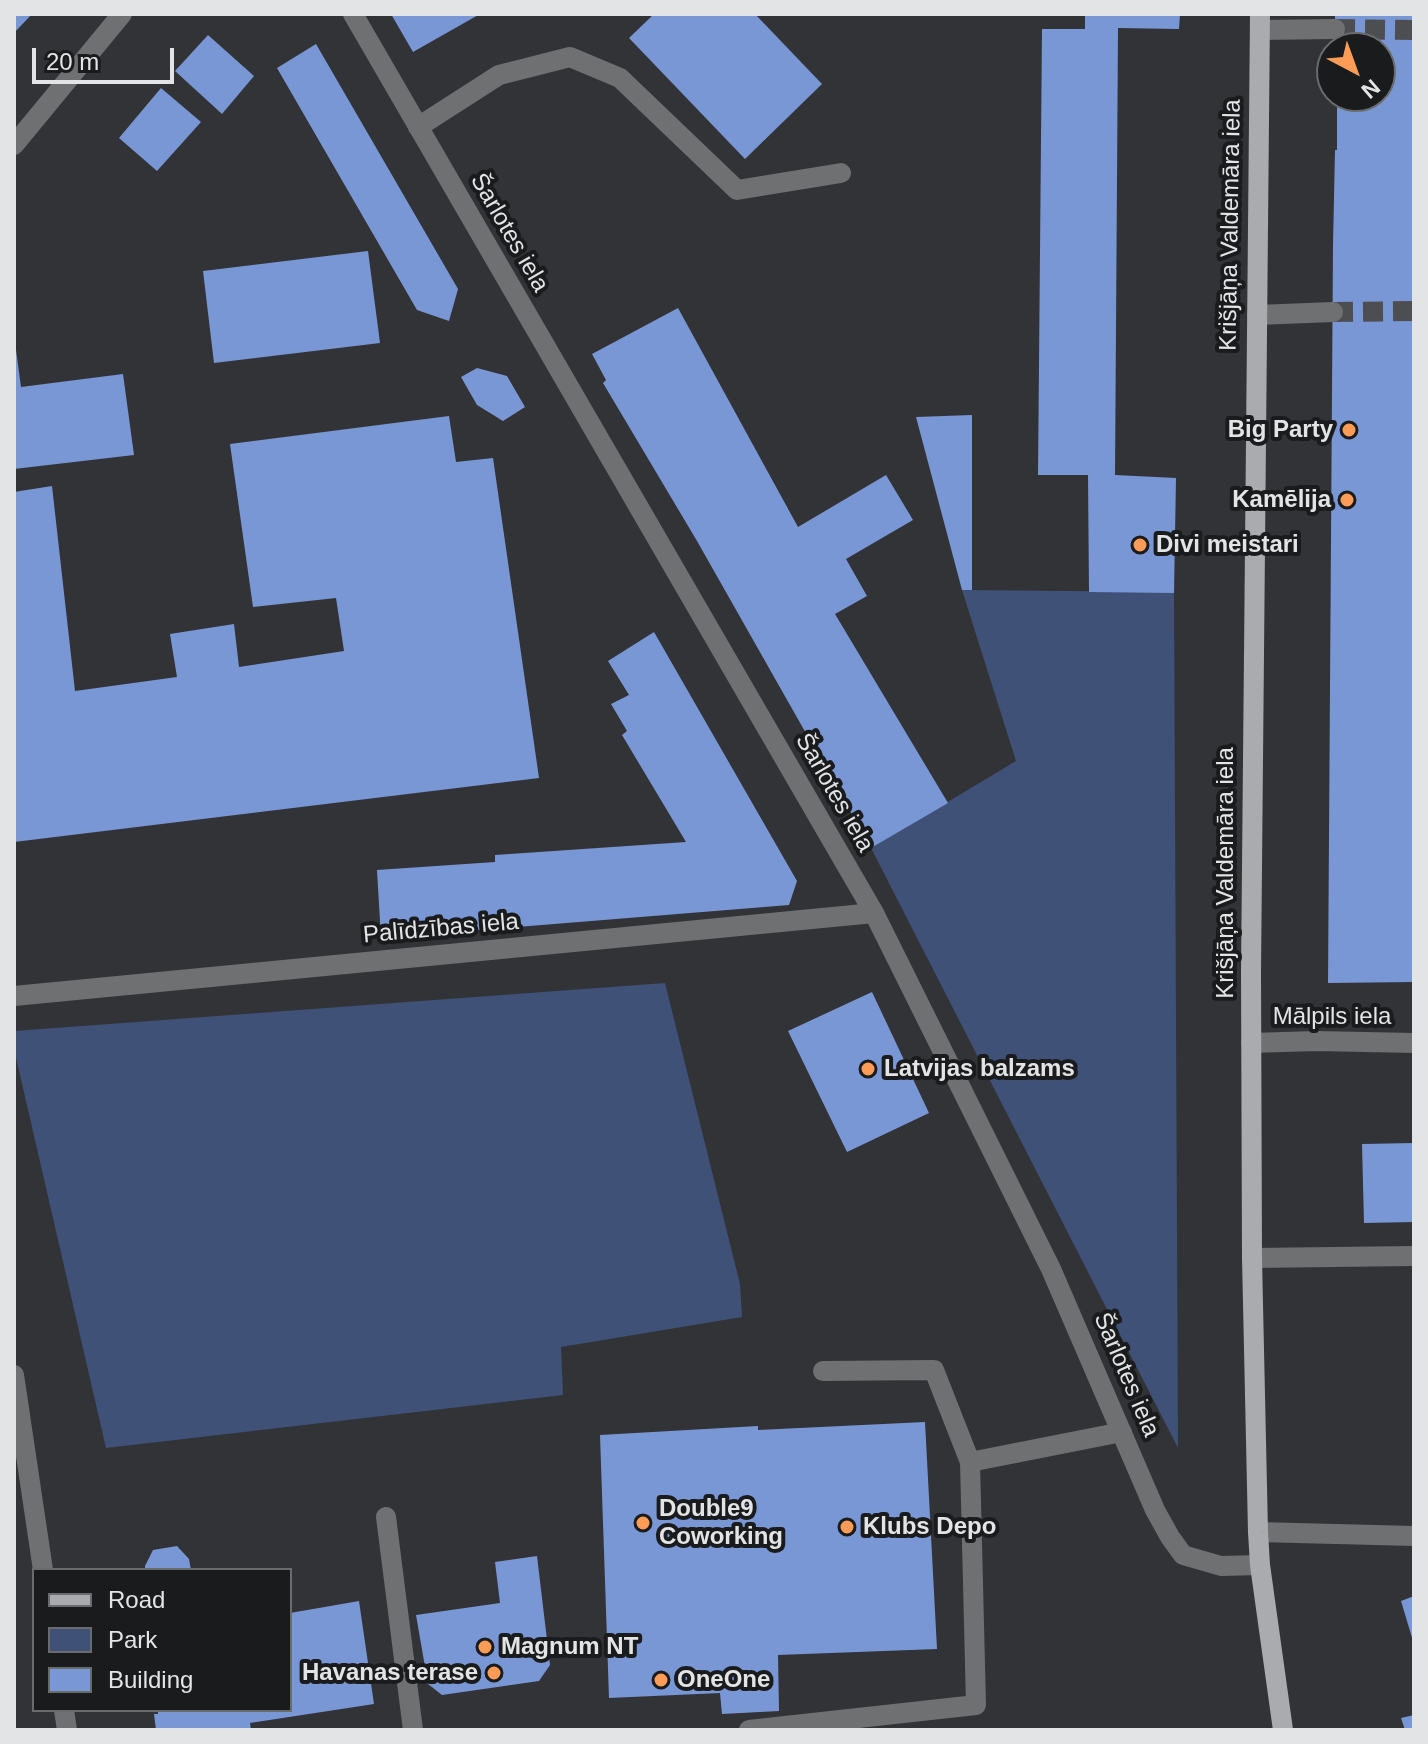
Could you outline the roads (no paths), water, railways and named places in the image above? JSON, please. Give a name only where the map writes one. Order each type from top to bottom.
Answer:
[{"type":"main road","name":"Krišjāņa Valdemāra iela","points":[[1260,22],[1252,1258],[1260,1565],[1283,1730]]},
{"type":"street","points":[[14,145],[122,14]]},
{"type":"street","name":"Šarlotes iela","points":[[353,14],[874,913],[1051,1269],[1155,1510],[1170,1537],[1183,1555],[1221,1566],[1260,1565]]},
{"type":"street","points":[[1260,22],[1335,29]]},
{"type":"street","points":[[418,127],[499,75],[570,57],[620,78],[737,190],[841,173]]},
{"type":"street","points":[[1257,315],[1333,312]]},
{"type":"street","name":"Palīdzības iela","points":[[14,996],[874,913]]},
{"type":"street","name":"Mālpils iela","points":[[1251,1043],[1414,1043]]},
{"type":"street","points":[[1252,1258],[1414,1256]]},
{"type":"street","points":[[749,1730],[976,1705],[970,1462],[934,1370],[823,1371]]},
{"type":"street","points":[[14,1375],[43,1568]]},
{"type":"street","points":[[970,1462],[1122,1432]]},
{"type":"street","points":[[386,1517],[413,1730]]},
{"type":"street","points":[[1258,1532],[1414,1536]]},
{"type":"tunnel","points":[[1335,29],[1414,30]]},
{"type":"tunnel","points":[[1333,312],[1414,311]]},
{"type":"place","name":"Big Party","points":[[1349,430]]},
{"type":"place","name":"Kamēlija","points":[[1347,500]]},
{"type":"place","name":"Divi meistari","points":[[1140,545]]},
{"type":"place","name":"Latvijas balzams","points":[[868,1069]]},
{"type":"place","name":"Double9 Coworking","points":[[643,1523]]},
{"type":"place","name":"Klubs Depo","points":[[847,1527]]},
{"type":"place","name":"Magnum NT","points":[[485,1647]]},
{"type":"place","name":"Havanas terase","points":[[494,1673]]},
{"type":"place","name":"OneOne","points":[[661,1680]]}]
